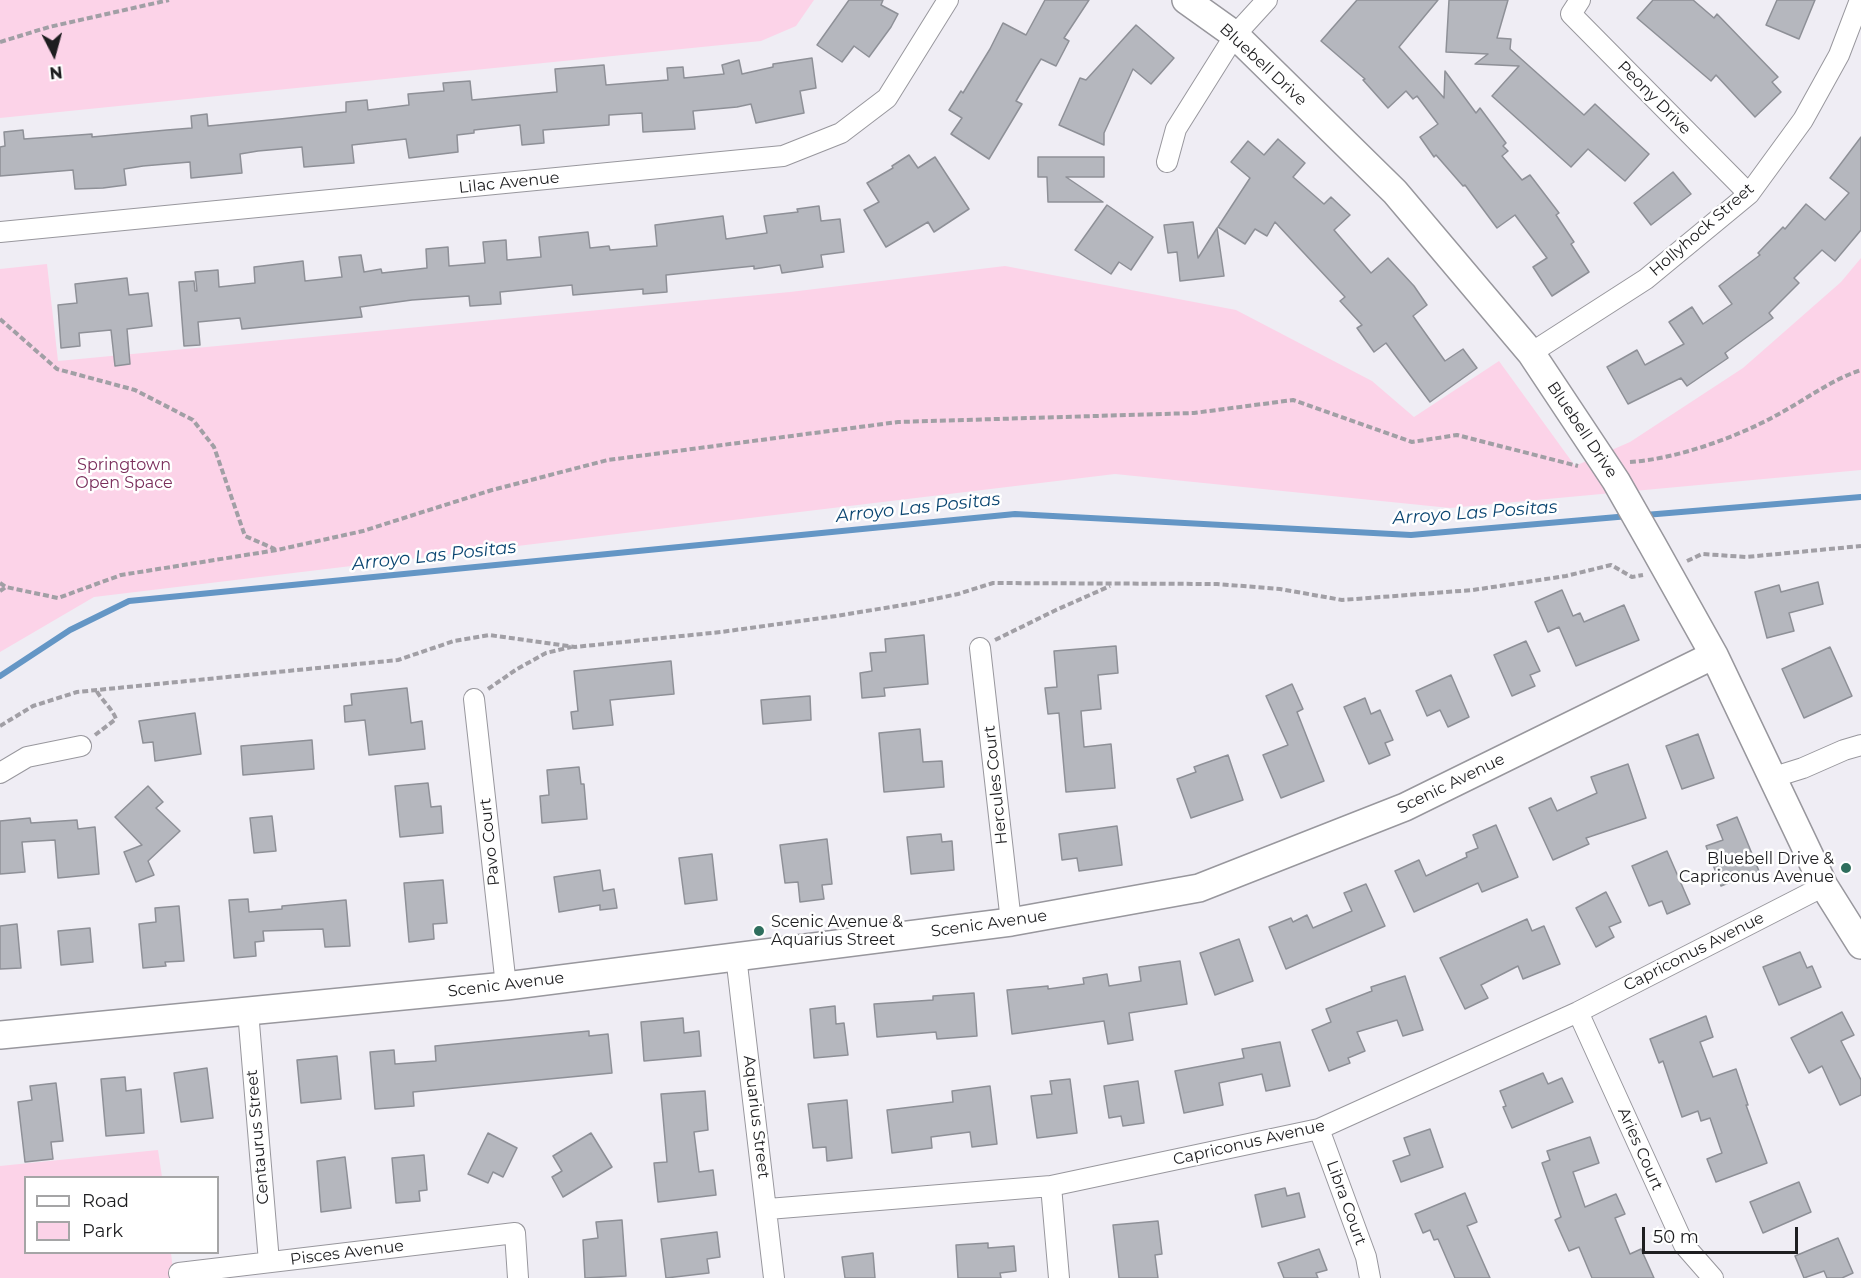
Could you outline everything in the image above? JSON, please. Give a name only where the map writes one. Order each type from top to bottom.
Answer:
[{"type":"street","name":"Lilac Avenue","points":[[0,232],[783,156],[841,133],[887,98],[948,0]]},
{"type":"street","name":"Bluebell Drive","points":[[1186,0],[1235,35],[1395,192],[1531,353],[1616,480],[1714,655],[1824,886],[1861,945]]},
{"type":"street","points":[[1167,162],[1176,129],[1235,35],[1267,0]]},
{"type":"street","name":"Peony Drive","points":[[1580,0],[1571,14],[1749,194]]},
{"type":"street","name":"Hollyhock Street","points":[[1531,353],[1646,279],[1749,194],[1803,120],[1839,55],[1860,0]]},
{"type":"street","name":"Hercules Court","points":[[980,648],[1011,922]]},
{"type":"street","name":"Scenic Avenue","points":[[0,1035],[506,986],[1011,922],[1199,888],[1405,807],[1714,655]]},
{"type":"street","name":"Pavo Court","points":[[474,699],[506,986]]},
{"type":"street","points":[[1771,778],[1861,745]]},
{"type":"street","points":[[0,773],[27,757],[81,746]]},
{"type":"street","name":"Capriconus Avenue","points":[[768,1209],[1051,1186],[1319,1129],[1578,1012],[1824,886]]},
{"type":"street","name":"Aquarius Street","points":[[736,956],[768,1209],[774,1278]]},
{"type":"street","name":"Centaurus Street","points":[[248,1011],[269,1262]]},
{"type":"street","name":"Aries Court","points":[[1578,1012],[1684,1245],[1713,1278]]},
{"type":"street","name":"Libra Court","points":[[1319,1129],[1366,1257],[1370,1278]]},
{"type":"street","points":[[1051,1186],[1059,1278]]},
{"type":"street","name":"Pisces Avenue","points":[[179,1273],[515,1233],[518,1278]]},
{"type":"path","points":[[0,42],[49,27],[169,0]]},
{"type":"path","points":[[0,319],[57,369],[135,390],[193,420],[214,447],[245,536],[277,550]]},
{"type":"path","points":[[1642,461],[1708,445],[1774,417],[1847,375],[1861,370]]},
{"type":"path","points":[[0,583],[58,598],[121,576],[277,550],[363,531],[492,490],[608,460],[898,422],[1194,413],[1293,400],[1413,442],[1457,435],[1575,466]]},
{"type":"path","points":[[474,699],[517,669],[546,653],[575,646],[721,632],[836,616],[926,601],[993,584],[1217,584],[1280,589],[1342,600],[1473,590],[1566,576],[1611,565],[1632,577],[1667,572],[1702,554],[1746,557],[1861,546]]},
{"type":"path","points":[[980,648],[1023,625],[1114,584]]},
{"type":"path","points":[[0,591],[6,586]]},
{"type":"path","points":[[0,726],[33,706],[76,692],[398,660],[454,641],[489,635],[575,646]]},
{"type":"path","points":[[81,746],[116,719],[113,711],[102,701],[96,690]]},
{"type":"green space","points":[[0,0],[814,0],[796,26],[761,41],[0,118]]},
{"type":"green space","name":"Springtown Open Space","points":[[1861,258],[1861,470],[1450,508],[1115,474],[94,597],[0,652],[0,269],[47,264],[58,361],[790,292],[1005,266],[1236,310],[1372,381],[1414,417],[1499,361],[1575,466],[1630,442],[1743,368],[1841,282]]},
{"type":"green space","points":[[158,1150],[162,1176],[24,1176],[24,1254],[171,1254],[174,1278],[0,1278],[0,1166]]},
{"type":"building","points":[[849,0],[883,0],[881,5],[898,14],[869,57],[854,46],[842,62],[817,45]]},
{"type":"building","points":[[1045,0],[1089,0],[1064,38],[1069,41],[1056,66],[1041,59],[1016,101],[1022,104],[989,159],[951,134],[962,118],[949,110],[961,91],[963,93],[1003,23],[1026,35]]},
{"type":"building","points":[[1357,0],[1438,0],[1399,47],[1444,98],[1445,71],[1476,113],[1480,108],[1506,143],[1503,146],[1508,151],[1502,156],[1522,180],[1530,175],[1559,213],[1556,215],[1574,242],[1571,244],[1589,272],[1552,296],[1533,267],[1547,258],[1515,215],[1497,228],[1465,185],[1463,186],[1436,155],[1434,157],[1420,137],[1438,124],[1417,96],[1413,99],[1406,91],[1388,108],[1363,80],[1365,79],[1321,41]]},
{"type":"building","points":[[1449,0],[1508,0],[1497,38],[1511,39],[1510,49],[1584,115],[1595,104],[1649,154],[1625,181],[1588,149],[1571,167],[1492,96],[1519,66],[1475,64],[1488,54],[1446,52]]},
{"type":"building","points":[[1653,0],[1693,0],[1714,18],[1717,14],[1778,77],[1772,82],[1781,92],[1755,117],[1716,75],[1711,81],[1637,18]]},
{"type":"building","points":[[1777,0],[1815,0],[1799,39],[1766,25]]},
{"type":"building","points":[[1136,25],[1174,58],[1151,84],[1133,69],[1104,133],[1104,145],[1059,125],[1080,78],[1086,80]]},
{"type":"building","points":[[812,58],[816,88],[800,91],[804,113],[756,123],[751,104],[693,111],[695,129],[643,132],[642,113],[609,115],[609,125],[543,130],[544,143],[522,145],[520,125],[474,130],[474,133],[457,135],[458,152],[409,158],[406,139],[352,145],[354,163],[304,167],[302,147],[258,151],[240,154],[242,173],[191,178],[190,162],[143,166],[124,169],[126,185],[103,188],[75,189],[73,170],[0,176],[0,147],[5,146],[4,132],[23,130],[24,139],[92,134],[92,137],[192,128],[191,116],[207,114],[208,126],[346,112],[346,102],[367,100],[368,110],[409,105],[408,94],[444,91],[443,83],[470,81],[472,100],[557,92],[555,69],[604,65],[606,85],[668,80],[667,68],[683,67],[684,78],[724,74],[722,65],[739,60],[742,74],[773,67],[773,64]]},
{"type":"building","points":[[1861,137],[1861,230],[1835,261],[1822,250],[1794,278],[1799,283],[1769,313],[1773,318],[1725,353],[1728,358],[1687,386],[1681,378],[1628,404],[1607,367],[1637,350],[1645,365],[1684,344],[1669,322],[1692,307],[1703,324],[1732,304],[1719,286],[1760,255],[1758,253],[1783,227],[1785,229],[1806,204],[1825,220],[1849,193],[1830,178]]},
{"type":"building","points":[[1278,139],[1305,163],[1293,177],[1324,204],[1331,197],[1350,215],[1334,230],[1371,273],[1388,258],[1414,286],[1427,305],[1413,316],[1445,361],[1463,349],[1477,368],[1430,402],[1386,343],[1374,352],[1357,328],[1362,325],[1340,301],[1345,297],[1275,222],[1267,236],[1255,229],[1245,244],[1218,227],[1250,178],[1231,162],[1248,141],[1264,155]]},
{"type":"building","points":[[909,155],[918,168],[935,157],[969,209],[934,232],[928,222],[886,247],[864,210],[879,202],[867,183],[893,168],[892,166]]},
{"type":"building","points":[[1038,157],[1104,157],[1104,177],[1066,177],[1103,202],[1048,202],[1047,177],[1038,177]]},
{"type":"building","points":[[1673,172],[1691,194],[1651,225],[1634,203]]},
{"type":"building","points":[[1107,205],[1153,237],[1131,270],[1119,262],[1111,274],[1075,250]]},
{"type":"building","points":[[819,206],[821,221],[840,219],[844,252],[821,255],[823,267],[782,273],[780,265],[754,269],[754,266],[666,275],[667,292],[643,294],[643,289],[573,295],[572,285],[500,292],[501,304],[470,306],[469,296],[360,307],[362,317],[242,329],[240,318],[198,322],[200,345],[184,346],[179,282],[194,281],[195,291],[197,291],[195,272],[218,270],[219,287],[255,283],[254,267],[303,261],[305,281],[342,277],[339,257],[361,255],[364,272],[381,269],[382,273],[427,268],[426,249],[448,247],[449,266],[485,263],[483,242],[506,240],[507,260],[541,257],[539,237],[588,232],[590,248],[609,246],[610,250],[657,246],[655,225],[723,216],[726,239],[767,233],[764,216],[798,212],[797,209]]},
{"type":"building","points":[[1193,222],[1198,258],[1217,228],[1224,276],[1180,281],[1177,252],[1168,253],[1164,225]]},
{"type":"building","points":[[127,278],[129,295],[148,293],[152,326],[127,329],[130,364],[115,366],[111,330],[79,333],[80,346],[61,348],[58,305],[77,303],[75,284]]},
{"type":"building","points":[[1818,582],[1823,604],[1789,613],[1794,631],[1767,638],[1755,592],[1779,585],[1781,592]]},
{"type":"building","points":[[1562,590],[1573,616],[1580,613],[1584,622],[1624,605],[1639,640],[1576,666],[1559,627],[1548,632],[1535,602]]},
{"type":"building","points":[[924,635],[928,684],[884,688],[885,696],[862,698],[860,673],[872,671],[870,653],[886,652],[885,639]]},
{"type":"building","points":[[1526,641],[1540,671],[1530,675],[1535,686],[1512,696],[1494,655]]},
{"type":"building","points":[[1116,646],[1118,673],[1098,675],[1101,709],[1081,711],[1084,747],[1111,744],[1115,788],[1066,792],[1059,713],[1048,714],[1045,688],[1057,687],[1054,651]]},
{"type":"building","points":[[1830,647],[1852,696],[1804,718],[1782,669]]},
{"type":"building","points":[[671,661],[674,694],[610,700],[613,725],[573,729],[571,712],[578,711],[574,671]]},
{"type":"building","points":[[1451,675],[1469,717],[1448,727],[1440,710],[1427,716],[1416,691]]},
{"type":"building","points":[[1292,684],[1303,709],[1297,712],[1324,781],[1281,798],[1263,755],[1288,745],[1266,696]]},
{"type":"building","points":[[407,688],[411,723],[422,721],[425,749],[369,755],[365,720],[345,722],[344,706],[352,705],[351,694]]},
{"type":"building","points":[[810,696],[811,720],[763,724],[761,700]]},
{"type":"building","points":[[1365,698],[1371,714],[1380,710],[1393,740],[1385,743],[1390,755],[1369,764],[1344,707]]},
{"type":"building","points":[[195,713],[201,754],[155,761],[153,742],[143,743],[139,721]]},
{"type":"building","points":[[920,729],[923,762],[942,761],[944,787],[884,792],[879,733]]},
{"type":"building","points":[[1698,734],[1714,778],[1682,789],[1666,746]]},
{"type":"building","points":[[312,740],[314,769],[243,775],[241,746]]},
{"type":"building","points":[[1228,755],[1243,800],[1191,818],[1177,779],[1196,772],[1194,767]]},
{"type":"building","points":[[1628,764],[1646,818],[1586,838],[1589,844],[1553,860],[1529,808],[1551,798],[1557,811],[1597,793],[1591,777]]},
{"type":"building","points":[[579,767],[581,784],[584,784],[587,819],[542,823],[540,796],[549,795],[547,770]]},
{"type":"building","points":[[428,783],[431,807],[441,806],[443,833],[400,837],[395,786]]},
{"type":"building","points":[[148,786],[163,802],[156,808],[180,831],[148,861],[154,875],[136,882],[124,852],[142,845],[115,817]]},
{"type":"building","points":[[272,816],[276,851],[254,853],[250,818]]},
{"type":"building","points":[[1737,817],[1759,871],[1721,886],[1706,846],[1723,840],[1717,825]]},
{"type":"building","points":[[30,818],[31,823],[77,820],[78,829],[95,827],[99,874],[58,878],[55,840],[22,842],[25,872],[0,874],[0,821]]},
{"type":"building","points":[[1496,825],[1518,877],[1482,892],[1478,883],[1414,912],[1395,871],[1419,860],[1426,876],[1467,857],[1466,853],[1478,848],[1473,835]]},
{"type":"building","points":[[1117,826],[1122,865],[1079,871],[1077,858],[1062,860],[1059,834]]},
{"type":"building","points":[[941,834],[942,842],[952,841],[954,870],[911,874],[907,837]]},
{"type":"building","points":[[827,839],[832,884],[822,885],[824,899],[800,902],[798,882],[785,883],[780,845]]},
{"type":"building","points":[[1667,851],[1690,904],[1667,914],[1662,901],[1649,906],[1632,866]]},
{"type":"building","points":[[712,854],[717,900],[685,904],[679,858]]},
{"type":"building","points":[[600,870],[603,891],[614,889],[617,908],[600,910],[600,905],[559,912],[554,877]]},
{"type":"building","points":[[443,880],[447,923],[433,924],[434,939],[409,942],[404,883]]},
{"type":"building","points":[[1366,884],[1385,926],[1286,969],[1269,927],[1291,918],[1293,922],[1307,915],[1313,928],[1352,911],[1344,893]]},
{"type":"building","points":[[1606,892],[1621,922],[1609,927],[1614,937],[1596,947],[1576,908]]},
{"type":"building","points":[[248,899],[249,912],[282,909],[282,906],[346,900],[350,946],[325,947],[323,929],[263,931],[264,941],[255,942],[256,956],[234,958],[229,900]]},
{"type":"building","points":[[179,906],[184,961],[165,962],[166,966],[143,968],[139,924],[156,922],[155,908]]},
{"type":"building","points":[[1527,919],[1532,931],[1544,926],[1560,964],[1523,979],[1518,966],[1481,985],[1488,998],[1465,1009],[1440,958]]},
{"type":"building","points":[[17,924],[21,968],[0,969],[0,926]]},
{"type":"building","points":[[90,928],[93,962],[61,965],[58,931]]},
{"type":"building","points":[[1239,939],[1253,981],[1215,995],[1200,953]]},
{"type":"building","points":[[1800,952],[1807,968],[1812,966],[1821,987],[1779,1005],[1763,967]]},
{"type":"building","points":[[1180,961],[1187,1004],[1129,1013],[1133,1040],[1108,1044],[1104,1021],[1012,1034],[1007,990],[1048,986],[1048,989],[1084,984],[1083,978],[1107,974],[1109,986],[1141,981],[1139,967]]},
{"type":"building","points":[[1405,976],[1423,1030],[1403,1036],[1397,1020],[1357,1032],[1365,1051],[1348,1058],[1350,1063],[1329,1071],[1312,1030],[1331,1022],[1326,1009],[1372,991],[1371,987]]},
{"type":"building","points":[[974,993],[977,1036],[937,1039],[936,1032],[877,1037],[874,1004],[933,1000],[933,996]]},
{"type":"building","points":[[835,1006],[836,1024],[844,1023],[848,1055],[814,1058],[810,1009]]},
{"type":"building","points":[[1842,1012],[1854,1035],[1841,1041],[1861,1080],[1861,1095],[1840,1105],[1822,1066],[1809,1073],[1791,1038]]},
{"type":"building","points":[[1706,1016],[1713,1037],[1700,1042],[1713,1077],[1736,1069],[1767,1163],[1716,1182],[1707,1159],[1722,1153],[1710,1118],[1701,1121],[1698,1111],[1682,1117],[1663,1061],[1659,1063],[1650,1039]]},
{"type":"building","points":[[683,1018],[684,1033],[699,1031],[701,1056],[644,1061],[641,1022]]},
{"type":"building","points":[[589,1031],[589,1036],[608,1034],[612,1073],[413,1092],[414,1106],[375,1109],[370,1052],[394,1050],[395,1064],[436,1061],[435,1046]]},
{"type":"building","points":[[1280,1042],[1290,1086],[1266,1091],[1262,1074],[1219,1083],[1223,1105],[1184,1113],[1175,1071],[1244,1058],[1242,1049]]},
{"type":"building","points":[[337,1056],[341,1099],[301,1103],[297,1060]]},
{"type":"building","points":[[207,1068],[213,1118],[181,1122],[174,1073]]},
{"type":"building","points":[[1543,1073],[1548,1084],[1562,1078],[1573,1102],[1512,1128],[1503,1107],[1506,1106],[1500,1091]]},
{"type":"building","points":[[125,1077],[126,1091],[141,1089],[144,1133],[106,1136],[101,1079]]},
{"type":"building","points":[[1070,1079],[1077,1133],[1037,1138],[1031,1096],[1052,1094],[1050,1081]]},
{"type":"building","points":[[1138,1081],[1144,1123],[1123,1126],[1121,1116],[1109,1118],[1104,1086]]},
{"type":"building","points":[[56,1083],[63,1141],[51,1142],[53,1159],[25,1162],[18,1102],[32,1100],[30,1086]]},
{"type":"building","points":[[990,1086],[997,1144],[972,1147],[970,1132],[931,1137],[932,1148],[892,1153],[887,1110],[953,1102],[952,1091]]},
{"type":"building","points":[[705,1091],[708,1130],[694,1132],[699,1172],[713,1170],[716,1195],[658,1202],[654,1163],[667,1162],[661,1094]]},
{"type":"building","points":[[847,1100],[852,1158],[827,1161],[826,1147],[813,1148],[808,1104]]},
{"type":"building","points":[[1430,1129],[1443,1167],[1401,1182],[1393,1161],[1410,1155],[1404,1138]]},
{"type":"building","points":[[488,1133],[517,1148],[503,1177],[493,1172],[488,1183],[468,1174]]},
{"type":"building","points":[[591,1133],[612,1167],[563,1197],[552,1177],[562,1171],[553,1156]]},
{"type":"building","points":[[1590,1137],[1599,1163],[1573,1172],[1585,1207],[1616,1194],[1625,1214],[1615,1218],[1630,1254],[1641,1249],[1654,1278],[1592,1278],[1579,1247],[1569,1251],[1555,1220],[1561,1217],[1542,1163],[1550,1160],[1547,1151]]},
{"type":"building","points":[[424,1155],[427,1190],[419,1191],[420,1201],[396,1203],[392,1158]]},
{"type":"building","points":[[345,1157],[351,1208],[321,1212],[317,1161]]},
{"type":"building","points":[[1799,1182],[1811,1212],[1763,1233],[1750,1202]]},
{"type":"building","points":[[1285,1188],[1287,1196],[1299,1193],[1305,1217],[1262,1227],[1255,1195]]},
{"type":"building","points":[[1465,1193],[1477,1222],[1467,1226],[1490,1278],[1455,1278],[1438,1239],[1434,1240],[1430,1230],[1423,1233],[1415,1214]]},
{"type":"building","points":[[622,1220],[626,1276],[585,1278],[583,1240],[598,1238],[596,1222]]},
{"type":"building","points":[[1158,1221],[1162,1254],[1155,1255],[1158,1278],[1119,1278],[1113,1225]]},
{"type":"building","points":[[717,1232],[720,1257],[707,1259],[709,1273],[666,1278],[661,1239]]},
{"type":"building","points":[[1838,1238],[1853,1273],[1842,1278],[1827,1278],[1824,1271],[1804,1278],[1795,1256]]},
{"type":"building","points":[[988,1243],[988,1248],[1014,1246],[1016,1271],[1000,1273],[1001,1278],[958,1278],[956,1245]]},
{"type":"building","points":[[1319,1249],[1327,1270],[1316,1273],[1318,1278],[1284,1278],[1278,1263]]},
{"type":"building","points":[[873,1253],[875,1278],[845,1278],[842,1257]]},
{"type":"waterway","name":"Arroyo Las Positas","points":[[1645,515],[1861,497]]},
{"type":"waterway","name":"Arroyo Las Positas","points":[[0,676],[70,630],[129,601],[1015,514],[1411,535],[1629,516]]},
{"type":"place","name":"Bluebell Drive & Capriconus Avenue","points":[[1846,868]]},
{"type":"place","name":"Scenic Avenue & Aquarius Street","points":[[759,931]]}]
